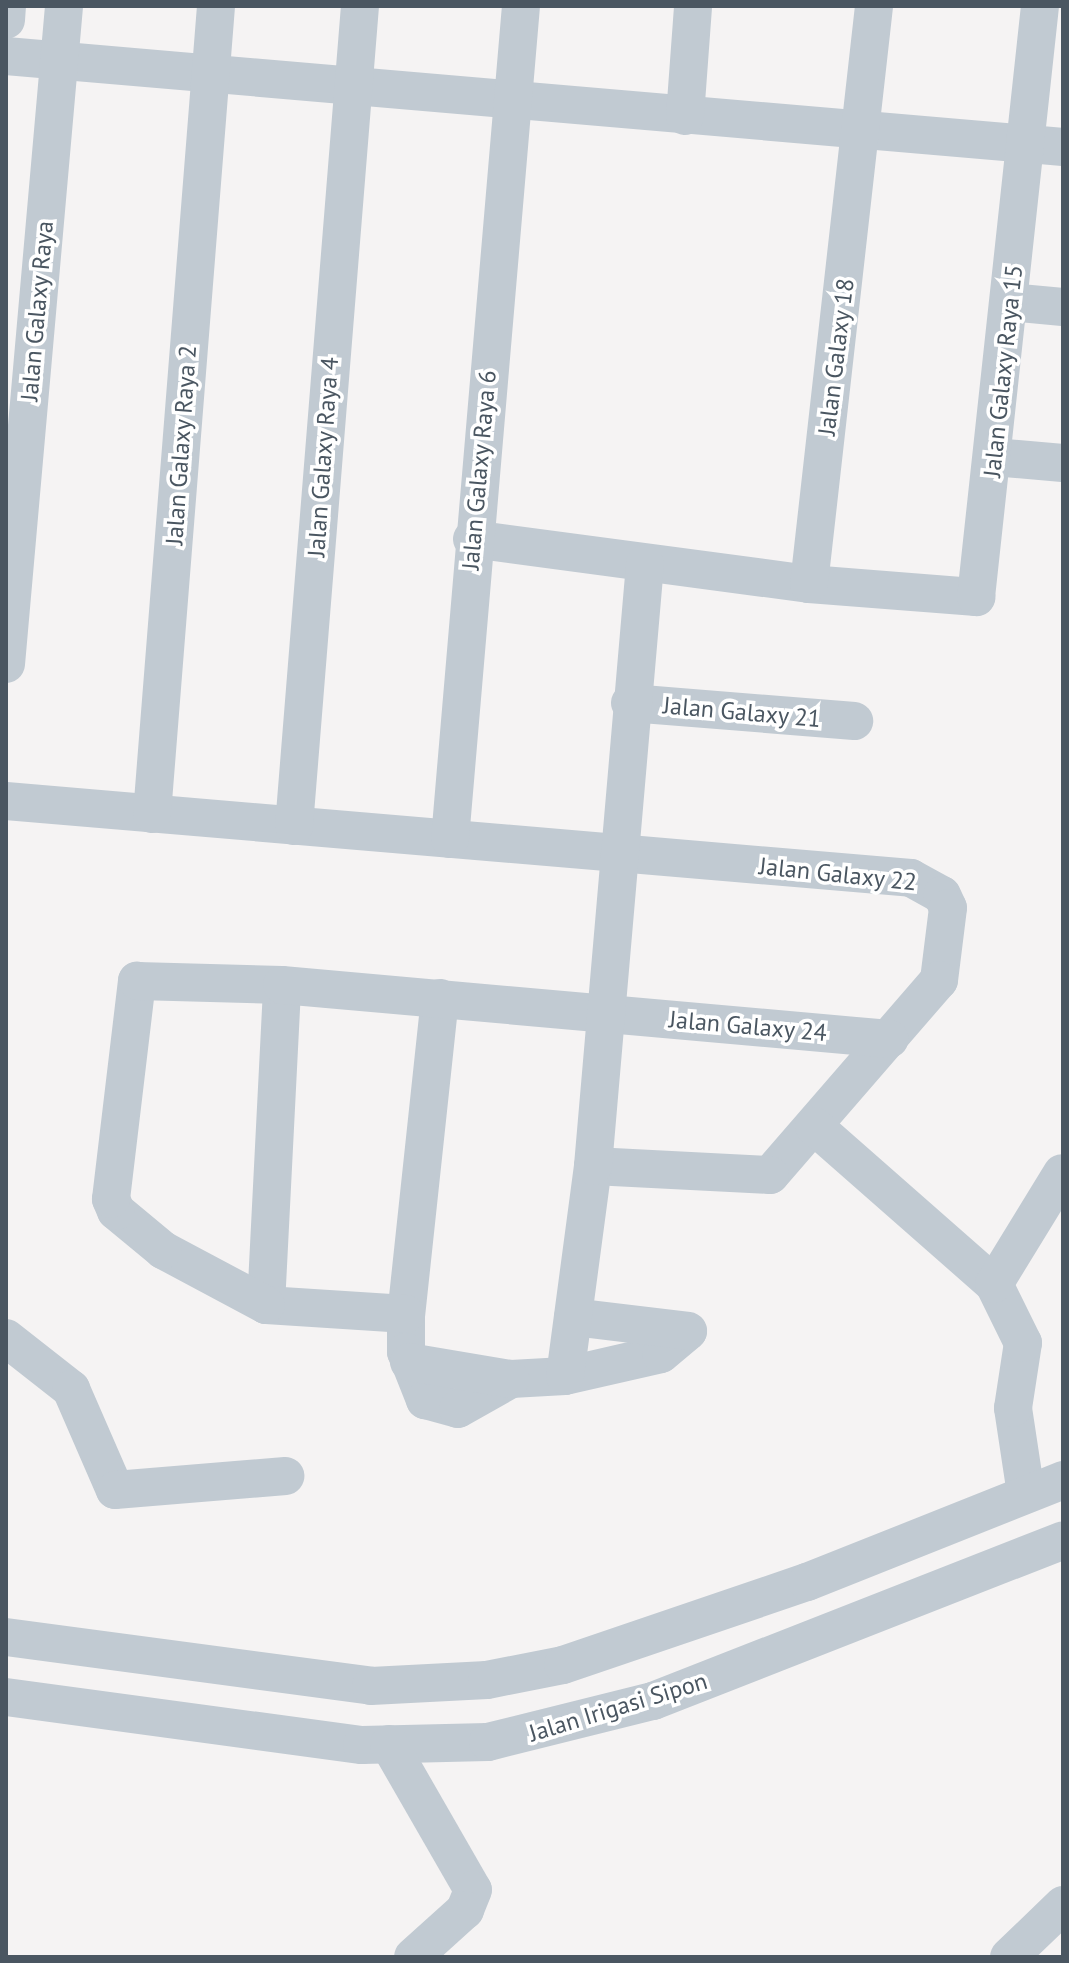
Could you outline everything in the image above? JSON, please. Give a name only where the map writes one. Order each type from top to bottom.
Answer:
[{"type":"street","points":[[6,20],[7,6]]},
{"type":"street","name":"Jalan Galaxy Raya","points":[[6,664],[64,6]]},
{"type":"street","name":"Jalan Galaxy Raya 2","points":[[152,814],[216,6]]},
{"type":"street","name":"Jalan Galaxy Raya 4","points":[[294,826],[360,6]]},
{"type":"street","name":"Jalan Galaxy Raya 6","points":[[450,839],[472,539],[521,6]]},
{"type":"street","points":[[685,116],[693,6]]},
{"type":"street","name":"Jalan Galaxy 18","points":[[809,584],[864,130],[874,6]]},
{"type":"street","name":"Jalan Galaxy Raya 15","points":[[809,584],[976,597],[994,457],[1023,144],[1040,6]]},
{"type":"street","points":[[6,56],[209,77],[1063,147]]},
{"type":"street","points":[[1010,302],[1063,307]]},
{"type":"street","points":[[994,457],[1063,463]]},
{"type":"street","points":[[472,539],[809,584]]},
{"type":"street","points":[[565,1376],[593,1166],[630,703],[645,564]]},
{"type":"street","name":"Jalan Galaxy 21","points":[[630,703],[854,721]]},
{"type":"street","name":"Jalan Galaxy 22","points":[[6,801],[911,878],[930,886],[948,908],[944,971],[814,1126],[764,1176],[593,1166]]},
{"type":"street","name":"Jalan Galaxy 24","points":[[266,1305],[163,1250],[123,1218],[111,1199],[137,981],[282,985],[890,1039]]},
{"type":"street","points":[[282,985],[266,1305],[406,1314]]},
{"type":"street","points":[[440,998],[406,1314],[409,1362],[425,1400],[441,1408],[474,1403],[511,1379],[565,1376],[661,1354],[688,1331],[573,1317]]},
{"type":"street","points":[[814,1126],[994,1284],[1023,1343],[1013,1408],[1026,1494]]},
{"type":"street","points":[[994,1284],[1062,1173]]},
{"type":"street","points":[[6,1338],[71,1389],[115,1490],[285,1476]]},
{"type":"street","points":[[6,1637],[371,1686],[439,1685],[563,1665],[807,1582],[1063,1480]]},
{"type":"street","name":"Jalan Irigasi Sipon","points":[[6,1697],[389,1744],[549,1732],[653,1701],[1063,1540]]},
{"type":"street","points":[[439,1685],[440,1741]]},
{"type":"street","points":[[389,1744],[473,1890],[465,1910],[413,1957]]},
{"type":"street","points":[[1009,1957],[1063,1905]]}]
